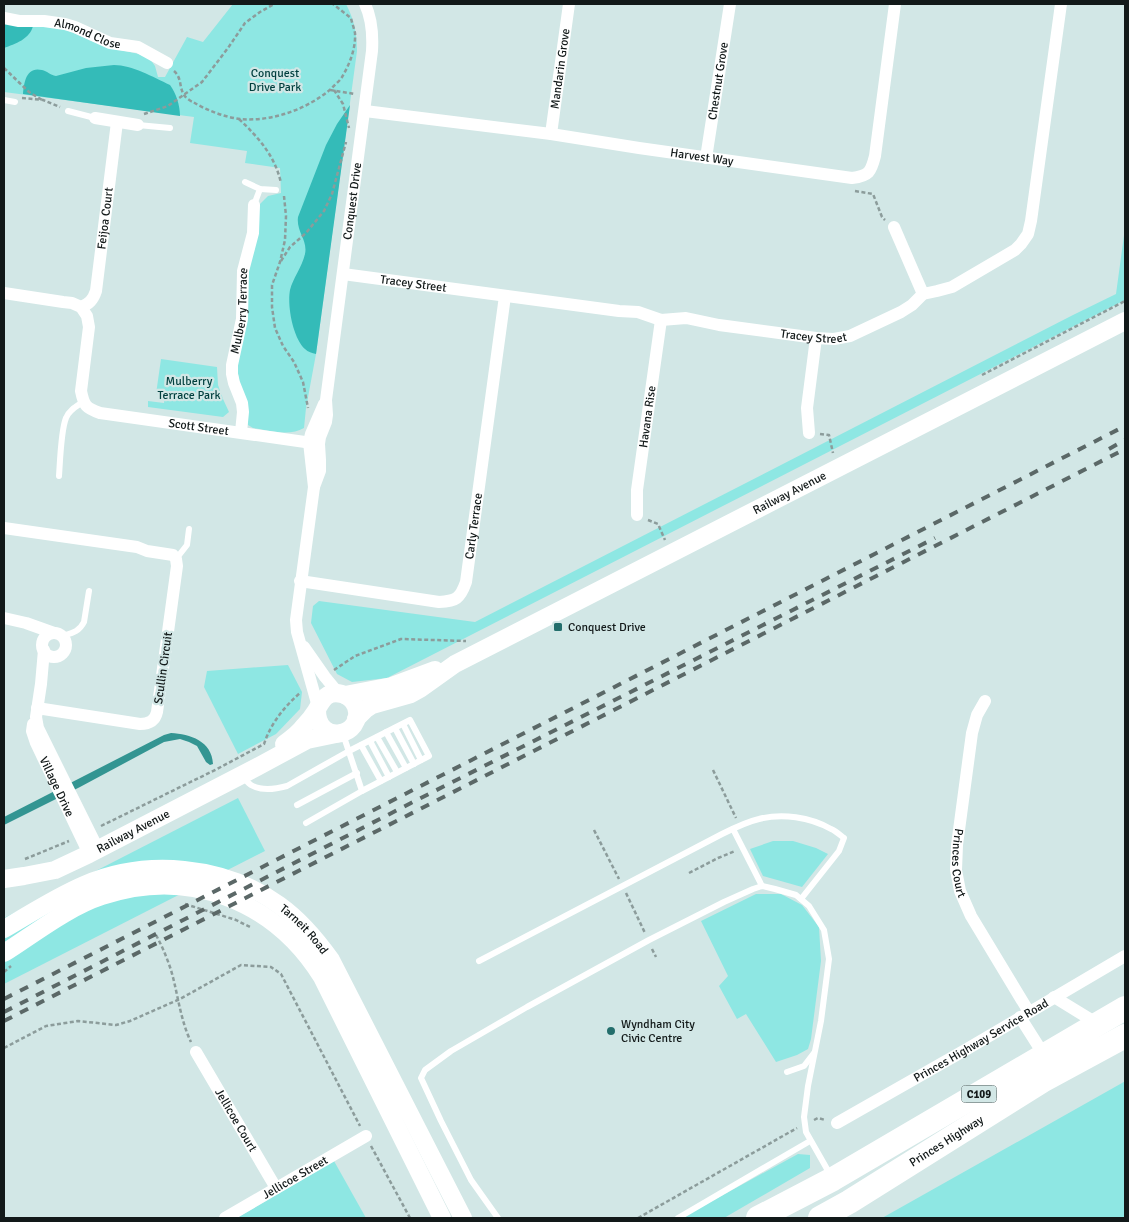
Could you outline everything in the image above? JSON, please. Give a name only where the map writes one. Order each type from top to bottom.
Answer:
[{"type":"highway","name":"Princes Highway","points":[[758,1218],[833,1179],[1125,1008]]},
{"type":"highway","name":"Princes Highway","points":[[820,1218],[849,1202],[1042,1081],[1125,1036]]},
{"type":"highway","points":[[1044,1055],[1083,1059]]},
{"type":"highway","points":[[833,1179],[849,1202]]},
{"type":"street","name":"Mandarin Grove","points":[[551,134],[569,4]]},
{"type":"street","name":"Chestnut Grove","points":[[706,158],[730,4]]},
{"type":"street","name":"Harvest Way","points":[[365,111],[551,134],[844,177],[862,177],[870,172],[872,167],[895,4]]},
{"type":"street","name":"Tracey Street","points":[[342,274],[638,312],[661,320],[686,318],[719,325],[816,338],[834,339],[850,336],[912,306],[923,294],[952,287],[1015,250],[1028,234],[1060,4]]},
{"type":"street","name":"Conquest Drive","points":[[317,708],[296,620],[314,487],[311,442],[320,437],[326,422],[326,400],[367,96],[373,36],[370,6]]},
{"type":"street","name":"Almond Close","points":[[4,18],[19,21],[44,21],[65,24],[110,43],[138,48],[167,63]]},
{"type":"street","points":[[95,118],[117,122],[140,120]]},
{"type":"street","name":"Feijoa Court","points":[[81,307],[87,305],[93,299],[96,291],[117,122]]},
{"type":"street","name":"Mulberry Terrace","points":[[241,432],[242,403],[234,383],[232,365],[242,319],[243,271],[252,233],[254,205]]},
{"type":"street","points":[[894,227],[923,294]]},
{"type":"street","points":[[4,293],[72,303],[81,307],[87,316],[89,327],[82,377],[81,391],[83,402]]},
{"type":"street","name":"Carly Terrace","points":[[300,581],[439,602],[458,599],[463,592],[466,582],[505,296]]},
{"type":"street","name":"Havana Rise","points":[[637,515],[637,490],[661,320]]},
{"type":"street","name":"Railway Avenue","points":[[342,694],[392,686],[455,664],[1125,321]]},
{"type":"street","points":[[808,433],[807,408],[816,338]]},
{"type":"street","name":"Scott Street","points":[[83,402],[86,407],[100,413],[311,442]]},
{"type":"street","points":[[4,528],[137,546],[176,558]]},
{"type":"street","name":"Scullin Circuit","points":[[37,713],[140,724],[154,719],[157,712],[177,566],[176,558]]},
{"type":"street","points":[[4,618],[26,623],[58,634],[66,642],[65,650],[56,656],[49,655],[26,623]]},
{"type":"street","points":[[43,647],[43,640],[47,635],[58,634]]},
{"type":"street","name":"Conquest Drive","points":[[299,639],[325,677],[342,694]]},
{"type":"street","name":"Village Drive","points":[[43,647],[41,684],[37,713],[32,727],[33,737],[94,851]]},
{"type":"street","name":"Village Drive","points":[[41,684],[56,656]]},
{"type":"street","name":"Railway Avenue","points":[[356,719],[372,705],[411,694],[420,689],[455,664]]},
{"type":"street","points":[[342,694],[354,703],[356,708],[354,725],[349,730],[340,733],[330,732],[319,724],[317,708],[323,699],[328,696],[342,694]]},
{"type":"street","name":"Princes Court","points":[[985,701],[977,715],[972,733],[957,845],[956,870],[960,891],[971,916],[1024,1014]]},
{"type":"street","name":"Railway Avenue","points":[[249,772],[304,728],[317,708]]},
{"type":"street","name":"Railway Avenue","points":[[4,879],[55,870],[249,772],[307,740],[340,733]]},
{"type":"street","name":"Tarneit Road","points":[[4,929],[84,885],[127,872],[149,869],[198,871],[222,876],[261,893],[297,919],[331,960],[329,973],[442,1218]]},
{"type":"street","name":"Tarneit Road","points":[[8,959],[69,912],[102,896],[141,887],[195,888],[221,894],[257,910],[329,973],[463,1218]]},
{"type":"street","name":"Princes Highway Service Road","points":[[837,1123],[1125,956]]},
{"type":"street","points":[[1054,997],[1098,1024]]},
{"type":"street","points":[[1024,1014],[1044,1055]]},
{"type":"street","name":"Jellicoe Court","points":[[196,1052],[276,1188]]},
{"type":"street","name":"Jellicoe Street","points":[[225,1218],[366,1136]]},
{"type":"lane","points":[[4,100],[15,102]]},
{"type":"lane","points":[[68,111],[95,118]]},
{"type":"lane","points":[[140,120],[170,128]]},
{"type":"lane","points":[[245,182],[260,189],[276,190]]},
{"type":"lane","name":"Mulberry Terrace","points":[[254,205],[260,189]]},
{"type":"lane","points":[[59,476],[66,418],[71,411],[83,402]]},
{"type":"lane","name":"Scullin Circuit","points":[[176,558],[187,544],[189,529]]},
{"type":"lane","points":[[58,634],[75,632],[82,626],[89,591]]},
{"type":"lane","points":[[249,772],[252,786],[276,789],[287,786],[349,751],[410,720],[429,756],[306,823]]},
{"type":"lane","points":[[395,728],[414,764]]},
{"type":"lane","points":[[386,732],[406,768]]},
{"type":"lane","points":[[340,733],[349,751],[362,791]]},
{"type":"lane","points":[[377,737],[397,772]]},
{"type":"lane","points":[[370,741],[389,777]]},
{"type":"lane","points":[[361,745],[381,781]]},
{"type":"lane","points":[[297,805],[356,773]]},
{"type":"lane","points":[[479,961],[740,825],[760,819],[791,817],[812,821],[831,828],[844,838],[839,850],[801,899]]},
{"type":"lane","points":[[733,829],[762,886]]},
{"type":"lane","points":[[498,1218],[471,1180],[440,1121],[421,1078],[425,1070],[459,1046],[649,940],[724,902],[762,886],[796,895],[809,906],[824,930],[829,959],[821,1021],[804,1117],[806,1132],[810,1141],[833,1179]]},
{"type":"lane","points":[[787,1072],[804,1066],[815,1052]]},
{"type":"lane","points":[[678,1218],[810,1141]]},
{"type":"path","points":[[140,120],[168,106],[202,82],[245,23],[274,4]]},
{"type":"path","points":[[167,63],[178,75],[184,95],[204,108],[239,119],[260,119],[282,115],[307,106],[330,90],[342,78],[349,63],[354,48],[355,33],[351,18],[332,4]]},
{"type":"path","points":[[4,68],[29,92],[68,111]]},
{"type":"path","points":[[330,90],[367,96]]},
{"type":"path","points":[[280,262],[290,247],[306,233],[324,211],[332,194],[349,136],[342,104],[334,90]]},
{"type":"path","points":[[15,102],[21,98],[43,100]]},
{"type":"path","points":[[239,119],[257,136],[270,154],[280,176],[286,216],[285,240],[272,285],[272,307],[275,328],[303,382],[308,408],[307,420],[311,442]]},
{"type":"path","points":[[348,126],[348,132]]},
{"type":"path","points":[[844,177],[842,189],[873,194],[882,217],[894,227]]},
{"type":"path","points":[[974,380],[1125,301]]},
{"type":"path","points":[[808,433],[829,435],[833,453]]},
{"type":"path","points":[[637,515],[658,524],[664,540]]},
{"type":"path","points":[[325,677],[355,656],[401,639],[467,641]]},
{"type":"path","points":[[18,861],[25,860],[85,834],[264,744],[268,732],[276,720],[291,701],[311,683]]},
{"type":"path","points":[[178,902],[236,920],[251,927]]},
{"type":"path","points":[[156,934],[171,972],[182,1020],[196,1052]]},
{"type":"path","points":[[4,972],[8,959]]},
{"type":"path","points":[[4,1048],[46,1026],[78,1021],[116,1025],[130,1021],[178,1000],[241,965],[271,968],[280,974],[410,1218]]},
{"type":"path","points":[[638,1218],[805,1124],[818,1118],[837,1123]]},
{"type":"green space","name":"Conquest Drive Park","points":[[233,4],[346,4],[356,33],[357,51],[316,354],[304,428],[292,432],[253,428],[248,425],[237,369],[246,289],[260,204],[268,196],[281,193],[280,168],[245,163],[247,151],[190,143],[194,117],[4,92],[4,22],[64,29],[106,47],[139,54],[150,59],[155,66],[158,77],[165,77],[187,37],[203,42]]},
{"type":"green space","points":[[1125,228],[1125,300],[387,678],[352,682],[337,674],[311,623],[313,606],[319,601],[475,622],[1116,294]]},
{"type":"green space","name":"Mulberry Terrace Park","points":[[161,359],[217,367],[218,385],[229,412],[223,417],[148,407],[148,401],[164,403],[165,395],[156,394]]},
{"type":"green space","points":[[288,665],[302,692],[300,709],[276,734],[238,754],[204,687],[207,671]]},
{"type":"green space","points":[[238,798],[265,851],[4,984],[4,918]]},
{"type":"green space","points":[[773,841],[793,841],[828,854],[802,887],[763,876],[750,849]]},
{"type":"green space","points":[[756,894],[781,894],[802,905],[819,927],[821,961],[811,1039],[808,1049],[776,1062],[746,1014],[737,1019],[719,986],[728,976],[701,921]]},
{"type":"green space","points":[[1125,1081],[1125,1218],[882,1218],[1122,1083]]},
{"type":"green space","points":[[798,1154],[810,1155],[810,1168],[724,1218],[681,1218]]},
{"type":"green space","points":[[334,1161],[366,1218],[237,1218]]},
{"type":"shaded area","points":[[4,22],[33,26],[25,38],[4,48]]},
{"type":"shaded area","points":[[114,65],[135,69],[170,85],[177,99],[180,116],[23,94],[27,76],[37,69],[56,76],[86,68]]},
{"type":"shaded area","points":[[350,105],[316,354],[307,351],[301,344],[294,330],[290,313],[290,290],[305,254],[305,244],[299,227],[298,217],[326,145]]},
{"type":"shaded area","points":[[171,733],[199,740],[209,750],[213,764],[210,765],[206,762],[197,746],[189,742],[180,739],[164,742],[4,825],[4,817]]},
{"type":"railway","points":[[4,999],[1125,426]]},
{"type":"railway","points":[[1109,449],[1125,440]]},
{"type":"railway","points":[[4,1021],[1125,449]]},
{"type":"railway","points":[[4,1012],[411,803],[935,538]]},
{"type":"place","name":"Conquest Drive","points":[[558,627]]},
{"type":"place","name":"Wyndham City Civic Centre","points":[[611,1031]]}]
